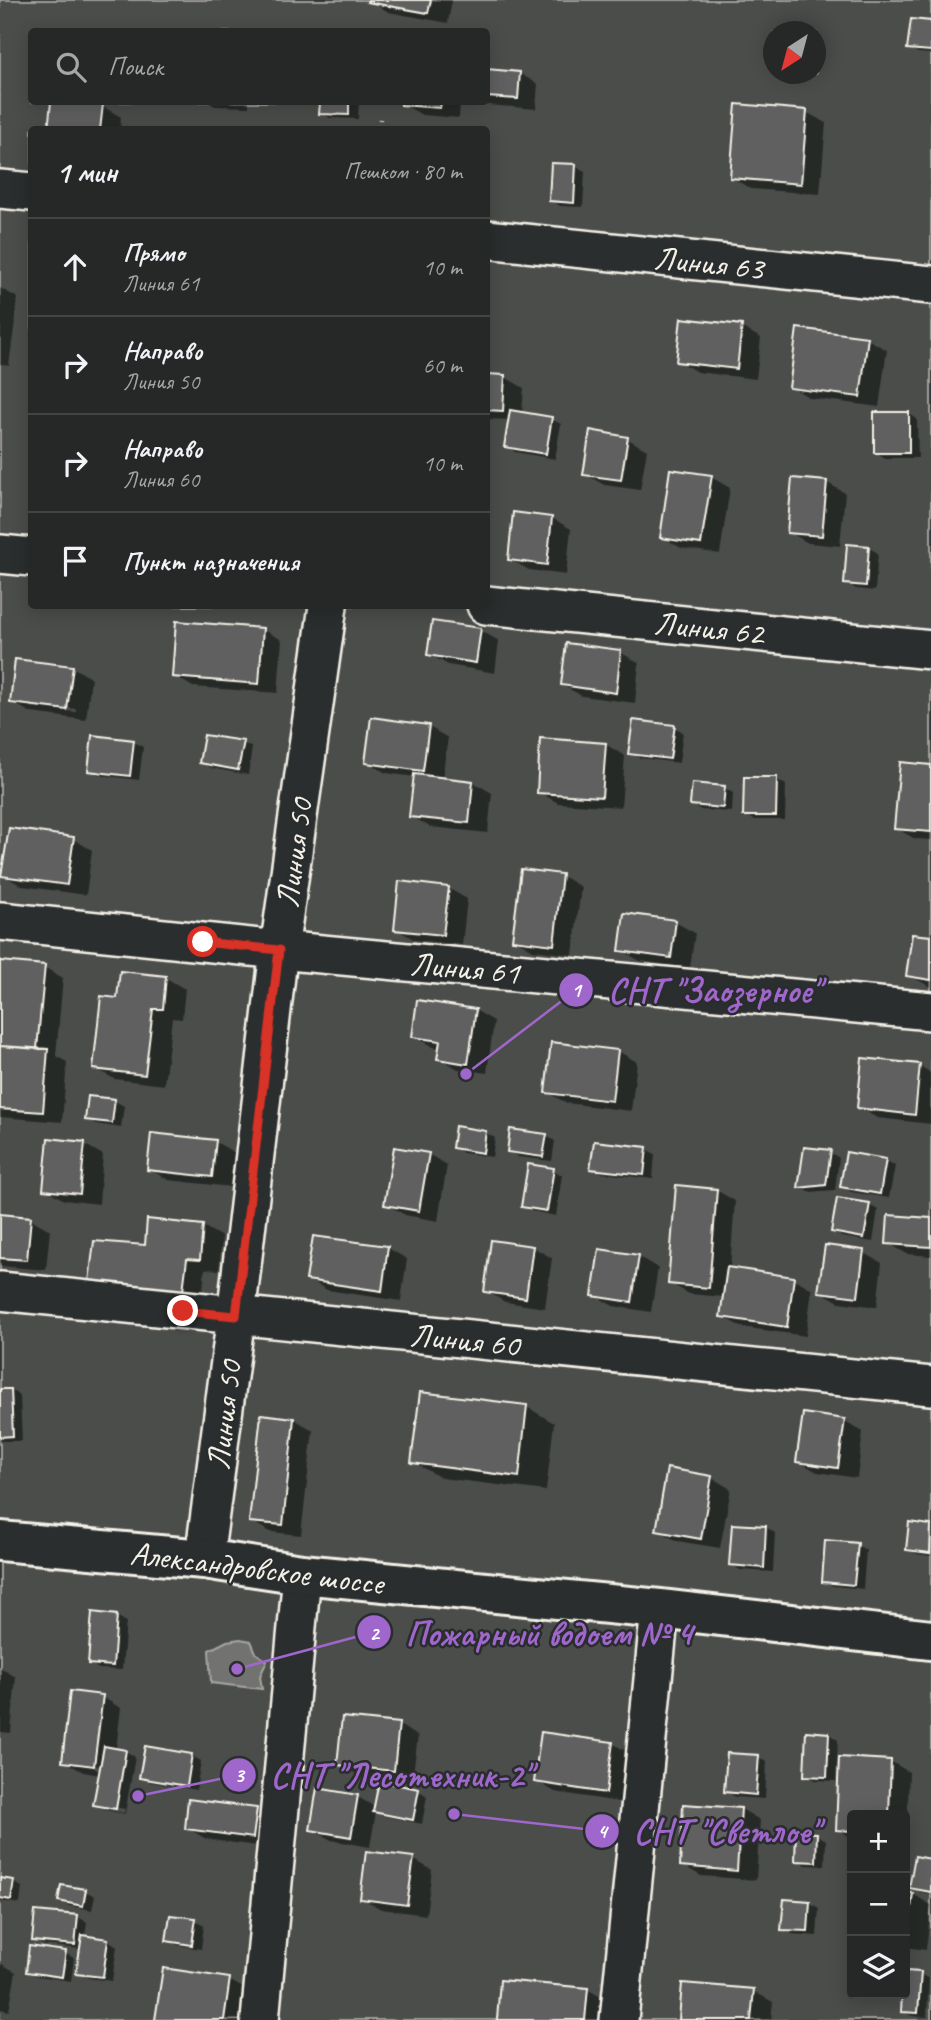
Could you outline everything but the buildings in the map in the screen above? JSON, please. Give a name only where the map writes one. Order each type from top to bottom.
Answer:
[{"type":"street","points":[[0,189],[28,192]]},
{"type":"street","name":"Линия 63","points":[[490,239],[931,285]]},
{"type":"street","points":[[0,554],[28,558]]},
{"type":"street","name":"Линия 62","points":[[490,605],[931,650]]},
{"type":"street","name":"Линия 50","points":[[204,1559],[279,950],[328,609]]},
{"type":"street","name":"Линия 61","points":[[0,921],[931,1011]]},
{"type":"street","name":"Линия 60","points":[[0,1291],[931,1386]]},
{"type":"street","name":"Александровское шоссе","points":[[0,1541],[204,1559],[302,1574],[660,1609],[931,1640]]},
{"type":"street","points":[[260,2020],[302,1574]]},
{"type":"street","points":[[619,2020],[660,1609]]},
{"type":"path","points":[[379,126],[380,119]]},
{"type":"shaded area","points":[[0,0],[931,0],[931,2020],[0,2020]]},
{"type":"shaded area","points":[[227,1641],[251,1641],[256,1653],[267,1661],[260,1676],[262,1689],[211,1683],[209,1650]]},
{"type":"place","name":"СНТ \"Заозерное\"","points":[[466,1074]]},
{"type":"place","name":"Пожарный водоем № 4","points":[[237,1669]]},
{"type":"place","name":"СНТ \"Лесотехник-2\"","points":[[138,1796]]},
{"type":"place","name":"СНТ \"Светлое\"","points":[[454,1814]]},
{"type":"route","points":[[183,1311],[236,1316],[279,950],[203,942]]}]
